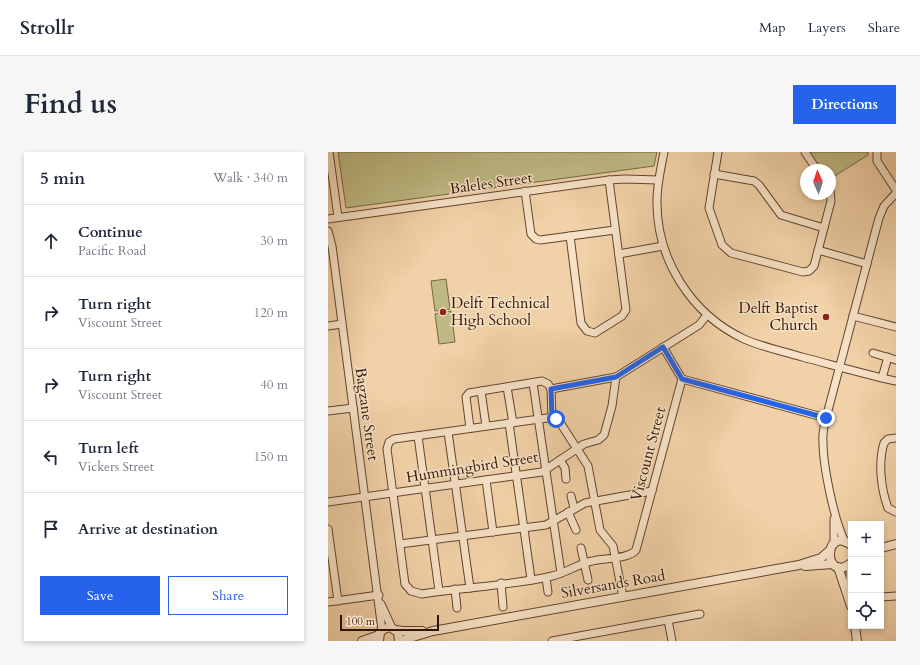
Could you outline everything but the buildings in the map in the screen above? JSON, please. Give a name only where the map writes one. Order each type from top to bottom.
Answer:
[{"type":"street","points":[[329,152],[338,217]]},
{"type":"street","points":[[664,152],[658,180],[657,210],[663,246],[677,278],[691,298],[707,315],[725,328],[754,343],[896,381]]},
{"type":"street","points":[[718,152],[709,210],[721,244],[726,250],[805,272],[813,267],[831,200]]},
{"type":"street","points":[[805,152],[813,164]]},
{"type":"street","points":[[877,152],[877,161],[896,190]]},
{"type":"street","points":[[714,174],[754,181],[759,185],[781,215],[824,228]]},
{"type":"street","points":[[570,236],[581,323],[585,330],[589,333],[598,332],[625,313],[609,180]]},
{"type":"street","name":"Baleles Street","points":[[328,219],[609,180],[658,180]]},
{"type":"street","points":[[524,191],[531,234],[534,238],[540,240],[616,230]]},
{"type":"street","points":[[848,598],[836,565],[829,556],[832,548],[834,511],[823,443],[826,418],[882,212],[888,201],[896,193]]},
{"type":"street","name":"Bagzane Street","points":[[328,231],[332,246],[379,598],[380,635]]},
{"type":"street","points":[[619,254],[663,246]]},
{"type":"street","points":[[818,250],[867,264]]},
{"type":"street","points":[[551,389],[616,377],[700,325],[707,315]]},
{"type":"street","points":[[853,316],[896,327]]},
{"type":"street","points":[[328,326],[342,324]]},
{"type":"street","points":[[663,347],[682,379],[826,418]]},
{"type":"street","points":[[873,353],[896,360]]},
{"type":"street","points":[[882,378],[888,357]]},
{"type":"street","name":"Hummingbird Street","points":[[328,502],[537,473],[546,469],[584,444],[600,439],[605,433],[612,406],[616,377]]},
{"type":"street","name":"Viscount Street","points":[[615,557],[630,555],[636,550],[682,379]]},
{"type":"street","points":[[470,428],[466,397],[468,394],[482,390],[544,381],[551,389],[552,418]]},
{"type":"street","points":[[533,383],[561,573]]},
{"type":"street","points":[[507,387],[516,476],[531,579]]},
{"type":"street","points":[[482,390],[486,426]]},
{"type":"street","points":[[328,411],[353,408]]},
{"type":"street","points":[[615,557],[585,563],[546,578],[419,594],[411,591],[405,584],[387,449],[389,442],[394,439],[552,418],[561,424],[588,466],[600,530],[612,543],[615,557],[623,597]]},
{"type":"street","points":[[448,432],[470,588]]},
{"type":"street","points":[[418,436],[439,591]]},
{"type":"street","points":[[896,438],[888,439],[884,443],[881,467],[888,508],[896,512]]},
{"type":"street","points":[[560,460],[565,468],[566,479]]},
{"type":"street","points":[[486,480],[493,532]]},
{"type":"street","points":[[400,544],[546,525],[585,503],[652,491]]},
{"type":"street","points":[[571,496],[571,510],[576,530]]},
{"type":"street","points":[[832,548],[848,544],[834,511]]},
{"type":"street","points":[[328,529],[329,551],[338,601]]},
{"type":"street","points":[[884,547],[896,544]]},
{"type":"street","points":[[581,548],[588,580]]},
{"type":"street","name":"Silversands Road","points":[[799,566],[821,558],[832,548]]},
{"type":"street","name":"Silversands Road","points":[[399,641],[433,631],[799,566],[836,565],[845,567],[848,566]]},
{"type":"street","points":[[546,578],[548,592]]},
{"type":"street","points":[[500,583],[503,606]]},
{"type":"street","points":[[456,589],[457,608]]},
{"type":"street","points":[[884,597],[896,596]]},
{"type":"street","points":[[328,602],[379,598]]},
{"type":"street","name":"Bagzane Street","points":[[379,598],[394,629]]},
{"type":"street","points":[[552,641],[581,638],[700,614]]},
{"type":"street","points":[[668,620],[672,641]]},
{"type":"street","name":"Silversands Road","points":[[380,635],[387,628],[403,632],[433,631]]},
{"type":"street","points":[[394,629],[399,635],[399,641]]},
{"type":"street","points":[[855,629],[857,641]]},
{"type":"street","points":[[362,641],[380,635]]},
{"type":"shaded area","points":[[338,152],[657,152],[654,166],[346,208]]},
{"type":"shaded area","points":[[809,152],[868,152],[868,155],[836,175],[836,164],[816,164]]},
{"type":"shaded area","points":[[446,279],[450,309],[435,311],[431,281]]},
{"type":"shaded area","points":[[451,311],[455,342],[439,344],[435,314]]},
{"type":"place","name":"Delft Technical High School","points":[[443,312]]},
{"type":"place","name":"Delft Baptist Church","points":[[826,317]]},
{"type":"route","points":[[556,419],[552,418],[553,410],[551,389],[616,377],[663,347],[682,379],[826,418]]}]
